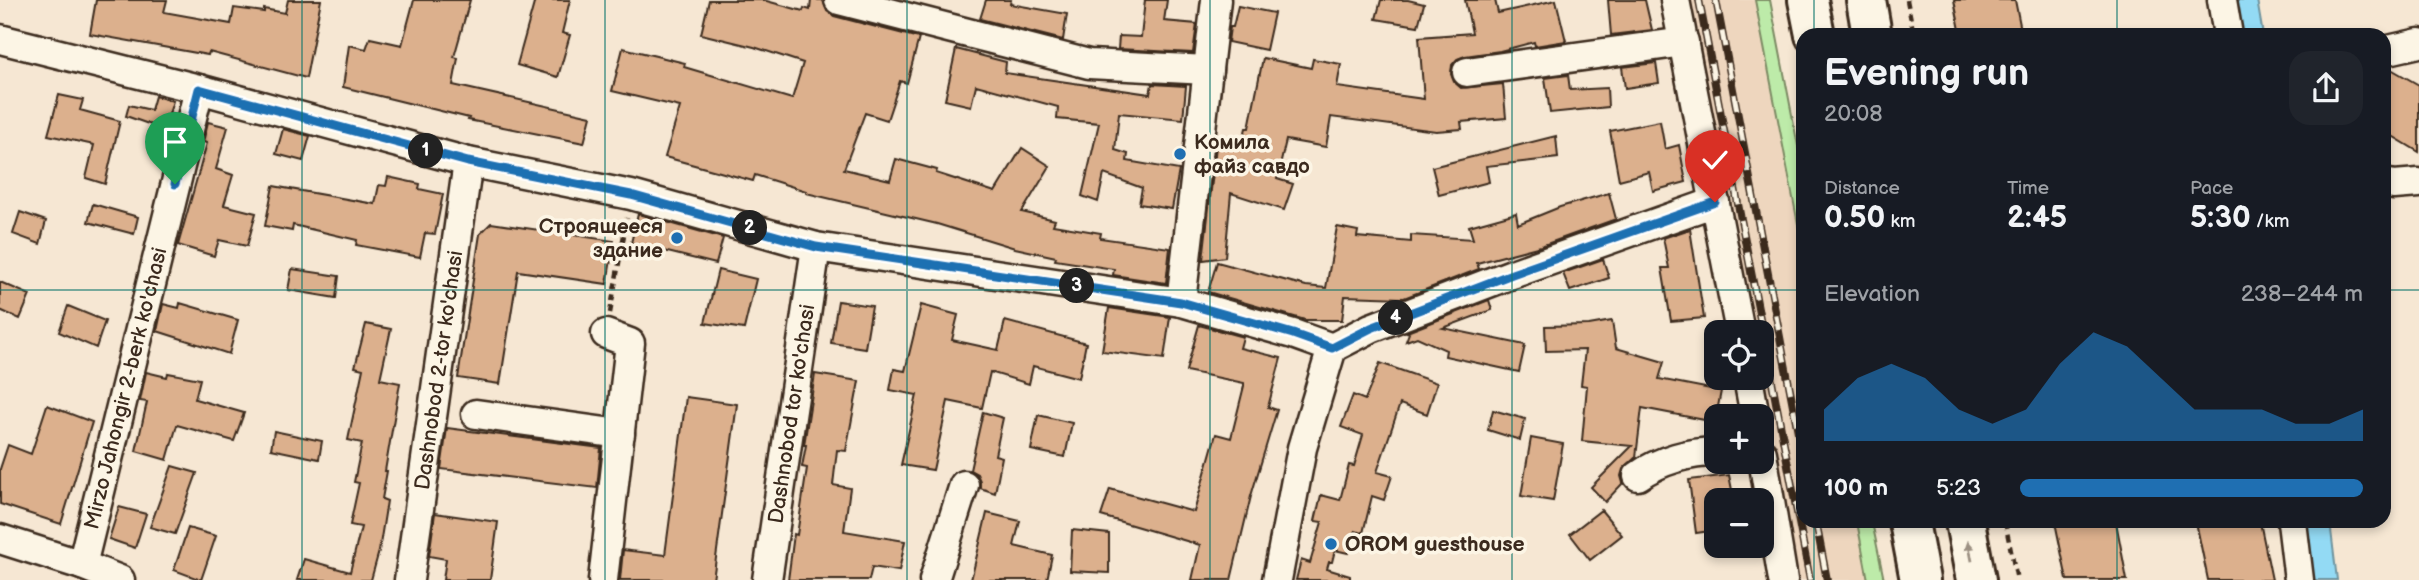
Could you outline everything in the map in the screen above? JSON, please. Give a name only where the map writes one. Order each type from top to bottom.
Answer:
[{"type":"highway","points":[[1808,0],[1814,28]]},
{"type":"highway","points":[[1866,0],[1871,28]]},
{"type":"highway","points":[[1910,528],[1920,580]]},
{"type":"highway","points":[[1966,528],[1976,580]]},
{"type":"street","points":[[839,0],[1088,64],[1208,70]]},
{"type":"street","points":[[1181,302],[1216,0]]},
{"type":"street","points":[[1675,0],[1738,320]]},
{"type":"street","points":[[2222,0],[2227,28]]},
{"type":"street","points":[[0,39],[199,89],[468,162],[631,195],[816,247],[1181,302],[1332,348]]},
{"type":"street","points":[[1467,72],[1684,42]]},
{"type":"street","points":[[2391,49],[2419,43]]},
{"type":"street","name":"Mirzo Jahongir 2-berk ko'chasi","points":[[82,565],[199,89]]},
{"type":"street","name":"Dashnobod 2-tor ko'chasi","points":[[409,580],[468,162]]},
{"type":"street","points":[[2391,184],[2419,183]]},
{"type":"street","points":[[1277,580],[1302,448],[1332,348],[1371,328],[1512,274],[1715,202]]},
{"type":"street","name":"Dashnobod tor ko'chasi","points":[[767,580],[816,247]]},
{"type":"street","points":[[603,580],[630,343],[607,334]]},
{"type":"street","points":[[476,414],[620,434]]},
{"type":"street","points":[[1638,476],[1653,465],[1704,452]]},
{"type":"street","points":[[1765,474],[1783,580]]},
{"type":"street","points":[[934,580],[964,485]]},
{"type":"street","points":[[2292,528],[2299,580]]},
{"type":"street","points":[[0,539],[120,580]]},
{"type":"path","points":[[1907,0],[1913,28]]},
{"type":"path","points":[[607,334],[631,195]]},
{"type":"path","points":[[2006,528],[2017,580]]},
{"type":"shaded area","points":[[1687,0],[1755,0],[1796,211],[1796,528],[1858,528],[1869,580],[1800,580],[1774,442],[1774,404],[1767,404],[1764,390],[1774,390],[1774,320],[1751,320]]},
{"type":"green space","points":[[1755,0],[1770,0],[1796,136],[1796,214]]},
{"type":"green space","points":[[1858,528],[1873,528],[1884,580],[1868,580]]},
{"type":"water","points":[[2233,0],[2257,0],[2262,28],[2237,28]]},
{"type":"water","points":[[2304,528],[2331,528],[2337,580],[2310,580]]},
{"type":"building","points":[[96,0],[167,0],[164,12],[231,24],[234,8],[285,13],[288,0],[321,0],[306,78],[209,52],[208,55],[90,34]]},
{"type":"building","points":[[414,0],[470,0],[454,57],[458,58],[453,85],[591,116],[584,143],[468,120],[469,118],[343,87],[349,45],[366,49],[370,38],[402,45]]},
{"type":"building","points":[[535,0],[570,0],[562,33],[570,35],[558,77],[517,65]]},
{"type":"building","points":[[709,0],[763,0],[803,11],[804,8],[810,10],[811,0],[823,0],[827,11],[834,16],[919,38],[907,83],[900,81],[887,120],[865,113],[844,169],[890,180],[896,159],[937,170],[936,173],[995,192],[1022,148],[1050,166],[1022,212],[1055,220],[1053,225],[1101,233],[1100,238],[1170,248],[1166,283],[1113,275],[1114,269],[1055,260],[1056,257],[1015,248],[937,224],[806,193],[755,175],[753,181],[665,157],[680,107],[612,91],[623,48],[685,63],[684,67],[792,99],[803,63],[701,34]]},
{"type":"building","points":[[986,0],[1011,0],[1010,4],[1067,14],[1063,40],[980,19]]},
{"type":"building","points":[[1145,0],[1167,0],[1164,21],[1197,24],[1193,53],[1118,49],[1119,36],[1141,37]]},
{"type":"building","points":[[1381,0],[1408,0],[1424,4],[1418,26],[1376,19]]},
{"type":"building","points":[[1465,0],[1495,0],[1498,13],[1556,0],[1566,41],[1535,46],[1534,42],[1465,56],[1452,65],[1454,82],[1461,88],[1503,84],[1506,118],[1461,122],[1462,129],[1436,131],[1331,117],[1326,147],[1286,140],[1277,179],[1293,184],[1284,210],[1231,193],[1225,257],[1203,260],[1216,146],[1241,148],[1246,128],[1249,128],[1263,58],[1311,68],[1313,59],[1341,64],[1337,87],[1424,99],[1419,37],[1472,33]]},
{"type":"building","points":[[1608,0],[1645,0],[1652,30],[1611,35]]},
{"type":"building","points":[[1954,0],[2015,0],[2021,28],[1960,28]]},
{"type":"building","points":[[1238,6],[1274,13],[1266,50],[1228,42]]},
{"type":"building","points":[[956,49],[1006,62],[1005,73],[1150,94],[1152,84],[1186,86],[1183,119],[1119,113],[1115,150],[1128,154],[1127,161],[1179,170],[1172,209],[1139,204],[1142,188],[1104,174],[1098,202],[1082,196],[1099,123],[1057,119],[1058,107],[976,85],[971,106],[945,100]]},
{"type":"building","points":[[1656,63],[1659,83],[1625,88],[1622,67]]},
{"type":"building","points":[[2391,69],[2419,85],[2419,152],[2391,135]]},
{"type":"building","points":[[1568,75],[1570,90],[1607,88],[1608,107],[1550,113],[1545,78]]},
{"type":"building","points":[[59,95],[83,100],[80,110],[120,121],[105,184],[86,178],[94,145],[48,135]]},
{"type":"building","points":[[155,96],[173,101],[169,114],[175,115],[171,132],[126,116],[129,105],[151,110]]},
{"type":"building","points":[[1660,121],[1665,149],[1679,145],[1686,182],[1653,191],[1649,172],[1619,180],[1610,131]]},
{"type":"building","points":[[208,122],[228,127],[216,169],[233,175],[224,205],[256,213],[247,246],[219,240],[214,256],[178,245],[207,143],[203,142]]},
{"type":"building","points":[[283,129],[310,136],[303,161],[276,154]]},
{"type":"building","points":[[1556,136],[1558,158],[1486,166],[1489,182],[1439,195],[1432,167]]},
{"type":"building","points":[[388,177],[420,184],[419,189],[443,194],[435,234],[425,233],[420,257],[356,245],[357,240],[293,225],[292,231],[265,226],[273,186],[375,204],[379,185],[386,186]]},
{"type":"building","points":[[1609,193],[1616,219],[1541,246],[1477,263],[1479,269],[1404,298],[1345,296],[1342,320],[1305,320],[1208,292],[1217,262],[1306,286],[1326,288],[1337,227],[1358,231],[1357,237],[1411,242],[1411,235],[1473,239],[1469,226],[1516,213],[1518,224],[1560,207]]},
{"type":"building","points":[[93,204],[138,217],[134,234],[88,222]]},
{"type":"building","points":[[20,212],[46,221],[40,244],[13,234]]},
{"type":"building","name":"Строящееся здание","points":[[638,214],[723,238],[716,264],[631,243]]},
{"type":"building","points":[[491,223],[614,241],[607,284],[518,271],[500,384],[458,378],[480,234]]},
{"type":"building","points":[[1690,229],[1704,318],[1671,321],[1662,268],[1669,268],[1663,238]]},
{"type":"building","points":[[1603,259],[1609,278],[1570,291],[1563,273]]},
{"type":"building","points":[[292,269],[339,276],[336,298],[288,290]]},
{"type":"building","points":[[718,270],[756,279],[744,329],[705,323]]},
{"type":"building","points":[[0,282],[30,295],[20,319],[0,310]]},
{"type":"building","points":[[1489,300],[1492,310],[1443,328],[1525,345],[1519,372],[1445,356],[1446,350],[1417,337],[1406,341],[1407,332]]},
{"type":"building","points":[[838,301],[872,306],[865,348],[831,343]]},
{"type":"building","points":[[180,303],[238,320],[229,354],[157,331],[163,304],[179,308]]},
{"type":"building","points":[[921,305],[958,315],[952,340],[998,350],[1005,321],[1086,343],[1079,378],[1033,366],[1029,384],[990,372],[982,408],[948,401],[933,470],[901,465],[917,395],[890,390],[894,369],[905,371]]},
{"type":"building","points":[[68,306],[105,321],[96,348],[59,332]]},
{"type":"building","points":[[1109,308],[1170,317],[1164,359],[1102,351]]},
{"type":"building","points":[[1612,321],[1616,348],[1664,362],[1659,379],[1704,388],[1704,390],[1721,391],[1718,404],[1704,404],[1704,420],[1642,408],[1636,457],[1623,469],[1623,483],[1605,502],[1591,487],[1632,446],[1582,441],[1587,386],[1581,385],[1585,350],[1546,351],[1545,326],[1589,325]]},
{"type":"building","points":[[366,324],[391,329],[380,379],[400,383],[385,471],[382,499],[387,501],[379,551],[371,580],[297,580],[304,559],[350,572],[361,527],[350,525],[359,483],[354,482],[362,443],[348,440],[363,369],[355,367]]},
{"type":"building","points":[[1199,325],[1243,337],[1240,348],[1281,358],[1268,407],[1277,410],[1251,496],[1231,580],[1192,580],[1200,545],[1101,516],[1110,489],[1194,512],[1216,434],[1231,438],[1244,386],[1244,383],[1186,371]]},
{"type":"building","points":[[1380,363],[1437,383],[1427,414],[1400,404],[1377,472],[1392,476],[1384,500],[1372,496],[1363,533],[1355,531],[1348,553],[1335,550],[1327,569],[1350,576],[1350,580],[1296,580],[1301,560],[1310,563],[1322,522],[1315,521],[1321,495],[1340,500],[1349,465],[1354,466],[1363,435],[1341,427],[1353,395],[1365,400]]},
{"type":"building","points":[[146,372],[167,377],[168,373],[200,379],[195,399],[244,413],[234,441],[177,425],[167,460],[136,451],[147,402],[140,401]]},
{"type":"building","points":[[815,374],[859,381],[846,451],[837,450],[833,485],[850,488],[844,531],[905,541],[899,571],[872,567],[869,580],[788,580],[807,468],[802,467]]},
{"type":"building","points":[[686,397],[737,404],[713,580],[620,580],[623,550],[665,555]]},
{"type":"building","points":[[47,405],[92,422],[61,524],[0,504],[0,469],[8,445],[31,454]]},
{"type":"building","points":[[1493,410],[1525,419],[1520,440],[1488,430]]},
{"type":"building","points":[[983,412],[1003,418],[995,455],[1002,457],[995,493],[980,488],[977,474],[970,470]]},
{"type":"building","points":[[1038,415],[1072,423],[1065,457],[1031,450]]},
{"type":"building","points":[[447,428],[601,448],[597,488],[441,469]]},
{"type":"building","points":[[274,431],[322,441],[319,459],[271,449]]},
{"type":"building","points":[[1531,438],[1563,444],[1553,501],[1521,496]]},
{"type":"building","points":[[172,466],[197,473],[175,534],[150,527]]},
{"type":"building","points":[[1729,475],[1732,488],[1704,488],[1704,532],[1696,533],[1689,480]]},
{"type":"building","points":[[119,507],[146,514],[135,548],[109,539]]},
{"type":"building","points":[[1601,510],[1622,535],[1590,560],[1570,534]]},
{"type":"building","points":[[435,513],[498,522],[490,580],[443,580],[446,559],[429,556]]},
{"type":"building","points":[[987,513],[1020,521],[1014,546],[1052,555],[1047,580],[971,580]]},
{"type":"building","points":[[188,528],[216,536],[201,580],[174,570]]},
{"type":"building","points":[[2056,528],[2117,528],[2127,580],[2067,580]]},
{"type":"building","points":[[2197,528],[2261,528],[2272,580],[2208,580]]},
{"type":"building","points":[[1072,530],[1109,534],[1109,573],[1070,571]]},
{"type":"railway","points":[[1699,0],[1796,507]]},
{"type":"railway","points":[[1716,0],[1796,421]]},
{"type":"railway","points":[[1800,528],[1810,580]]},
{"type":"railway","points":[[1817,528],[1827,580]]},
{"type":"place","name":"Комила файз савдо","points":[[1180,154]]},
{"type":"place","name":"Строящееся здание","points":[[677,238]]},
{"type":"place","name":"OROM guesthouse","points":[[1331,544]]},
{"type":"route","points":[[175,184],[199,89],[468,162],[631,195],[816,247],[1181,302],[1332,348],[1371,328],[1512,274],[1715,202]]}]
